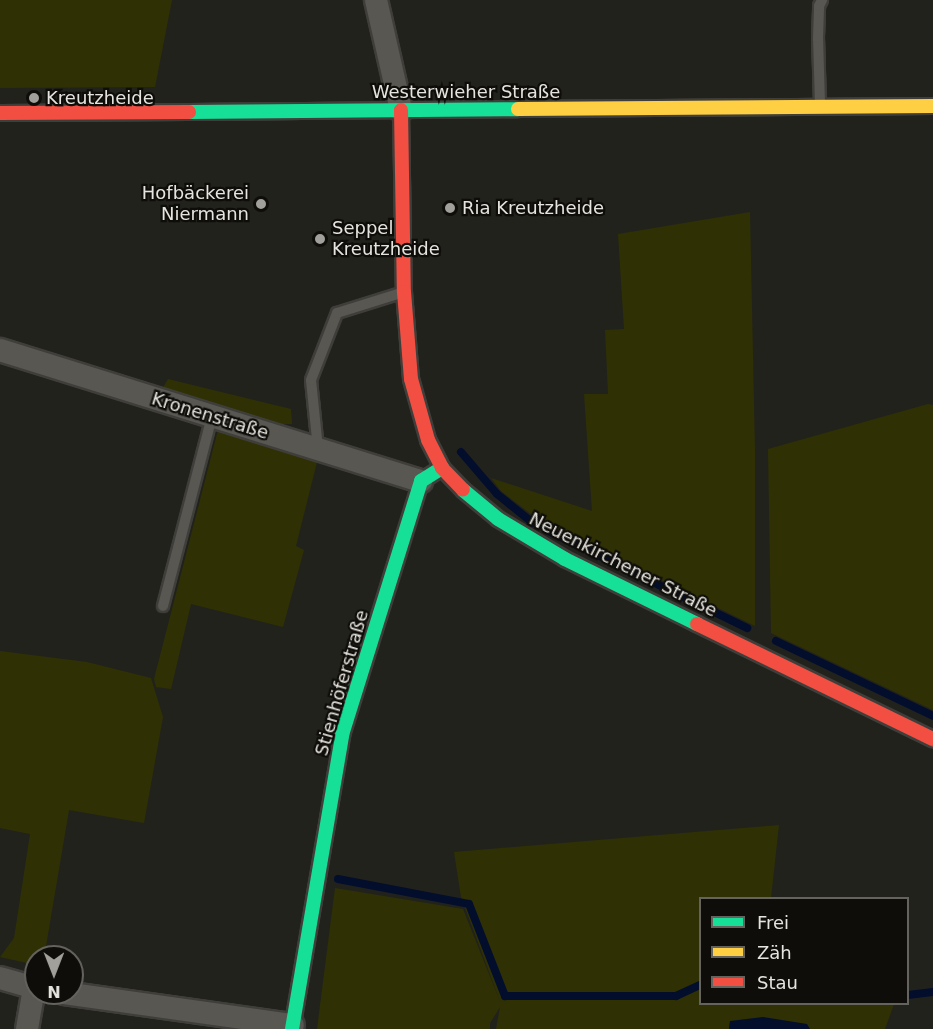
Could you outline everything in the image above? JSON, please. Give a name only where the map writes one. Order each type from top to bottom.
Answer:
[{"type":"street","points":[[375,0],[401,110]]},
{"type":"street","name":"Westerwieher Straße","points":[[0,113],[933,106]]},
{"type":"street","name":"Neuenkirchener Straße","points":[[401,110],[404,292],[411,379],[428,440],[442,468],[469,496],[498,519],[565,559],[933,739]]},
{"type":"street","name":"Kronenstraße","points":[[0,350],[421,481]]},
{"type":"street","points":[[421,481],[442,468]]},
{"type":"street","name":"Stienhöferstraße","points":[[292,1027],[342,735],[421,481]]},
{"type":"street","points":[[0,978],[24,985]]},
{"type":"street","points":[[84,996],[292,1027]]},
{"type":"street","points":[[27,1029],[32,1005]]},
{"type":"lane","points":[[820,108],[818,38],[819,6],[822,0]]},
{"type":"lane","points":[[318,449],[311,380],[337,313],[404,292]]},
{"type":"lane","points":[[163,606],[212,417]]},
{"type":"shaded area","points":[[0,0],[172,0],[155,87],[0,88]]},
{"type":"shaded area","points":[[750,212],[755,452],[755,626],[540,521],[501,491],[491,478],[592,511],[584,394],[608,394],[605,330],[624,329],[618,234]]},
{"type":"shaded area","points":[[168,379],[291,409],[292,424],[275,424],[161,391]]},
{"type":"shaded area","points":[[928,404],[933,405],[933,710],[771,633],[768,449]]},
{"type":"shaded area","points":[[218,430],[318,458],[296,546],[304,550],[283,627],[191,604],[171,689],[156,687],[154,679]]},
{"type":"shaded area","points":[[0,651],[87,662],[151,678],[163,717],[144,823],[69,810],[46,945],[24,945],[24,962],[0,957],[14,938],[30,834],[0,828]]},
{"type":"shaded area","points":[[779,825],[771,897],[699,897],[699,1005],[894,1005],[885,1029],[810,1029],[806,1024],[730,1021],[729,1029],[496,1029],[500,1007],[490,1023],[490,1029],[317,1029],[335,888],[463,909],[501,1004],[461,897],[454,852]]},
{"type":"water","points":[[763,1017],[807,1024],[810,1029],[729,1029],[730,1021]]},
{"type":"waterway","points":[[461,452],[497,494],[533,523]]},
{"type":"waterway","points":[[546,530],[747,628]]},
{"type":"waterway","points":[[776,641],[933,716]]},
{"type":"waterway","points":[[338,879],[469,904],[505,996],[676,996],[699,985]]},
{"type":"waterway","points":[[909,995],[933,992]]},
{"type":"traffic: fast","points":[[189,112],[518,109]]},
{"type":"traffic: fast","points":[[292,1029],[342,735],[421,481],[442,468]]},
{"type":"traffic: fast","points":[[463,490],[498,519],[565,559],[697,624]]},
{"type":"traffic: slow","points":[[518,109],[933,106]]},
{"type":"traffic: jam","points":[[401,110],[404,292],[411,379],[428,440],[442,468],[463,490]]},
{"type":"traffic: jam","points":[[0,113],[189,112]]},
{"type":"traffic: jam","points":[[697,624],[933,739]]},
{"type":"place","name":"Kreutzheide","points":[[34,98]]},
{"type":"place","name":"Hofbäckerei Niermann","points":[[261,204]]},
{"type":"place","name":"Ria Kreutzheide","points":[[450,208]]},
{"type":"place","name":"Seppel Kreutzheide","points":[[320,239]]}]
